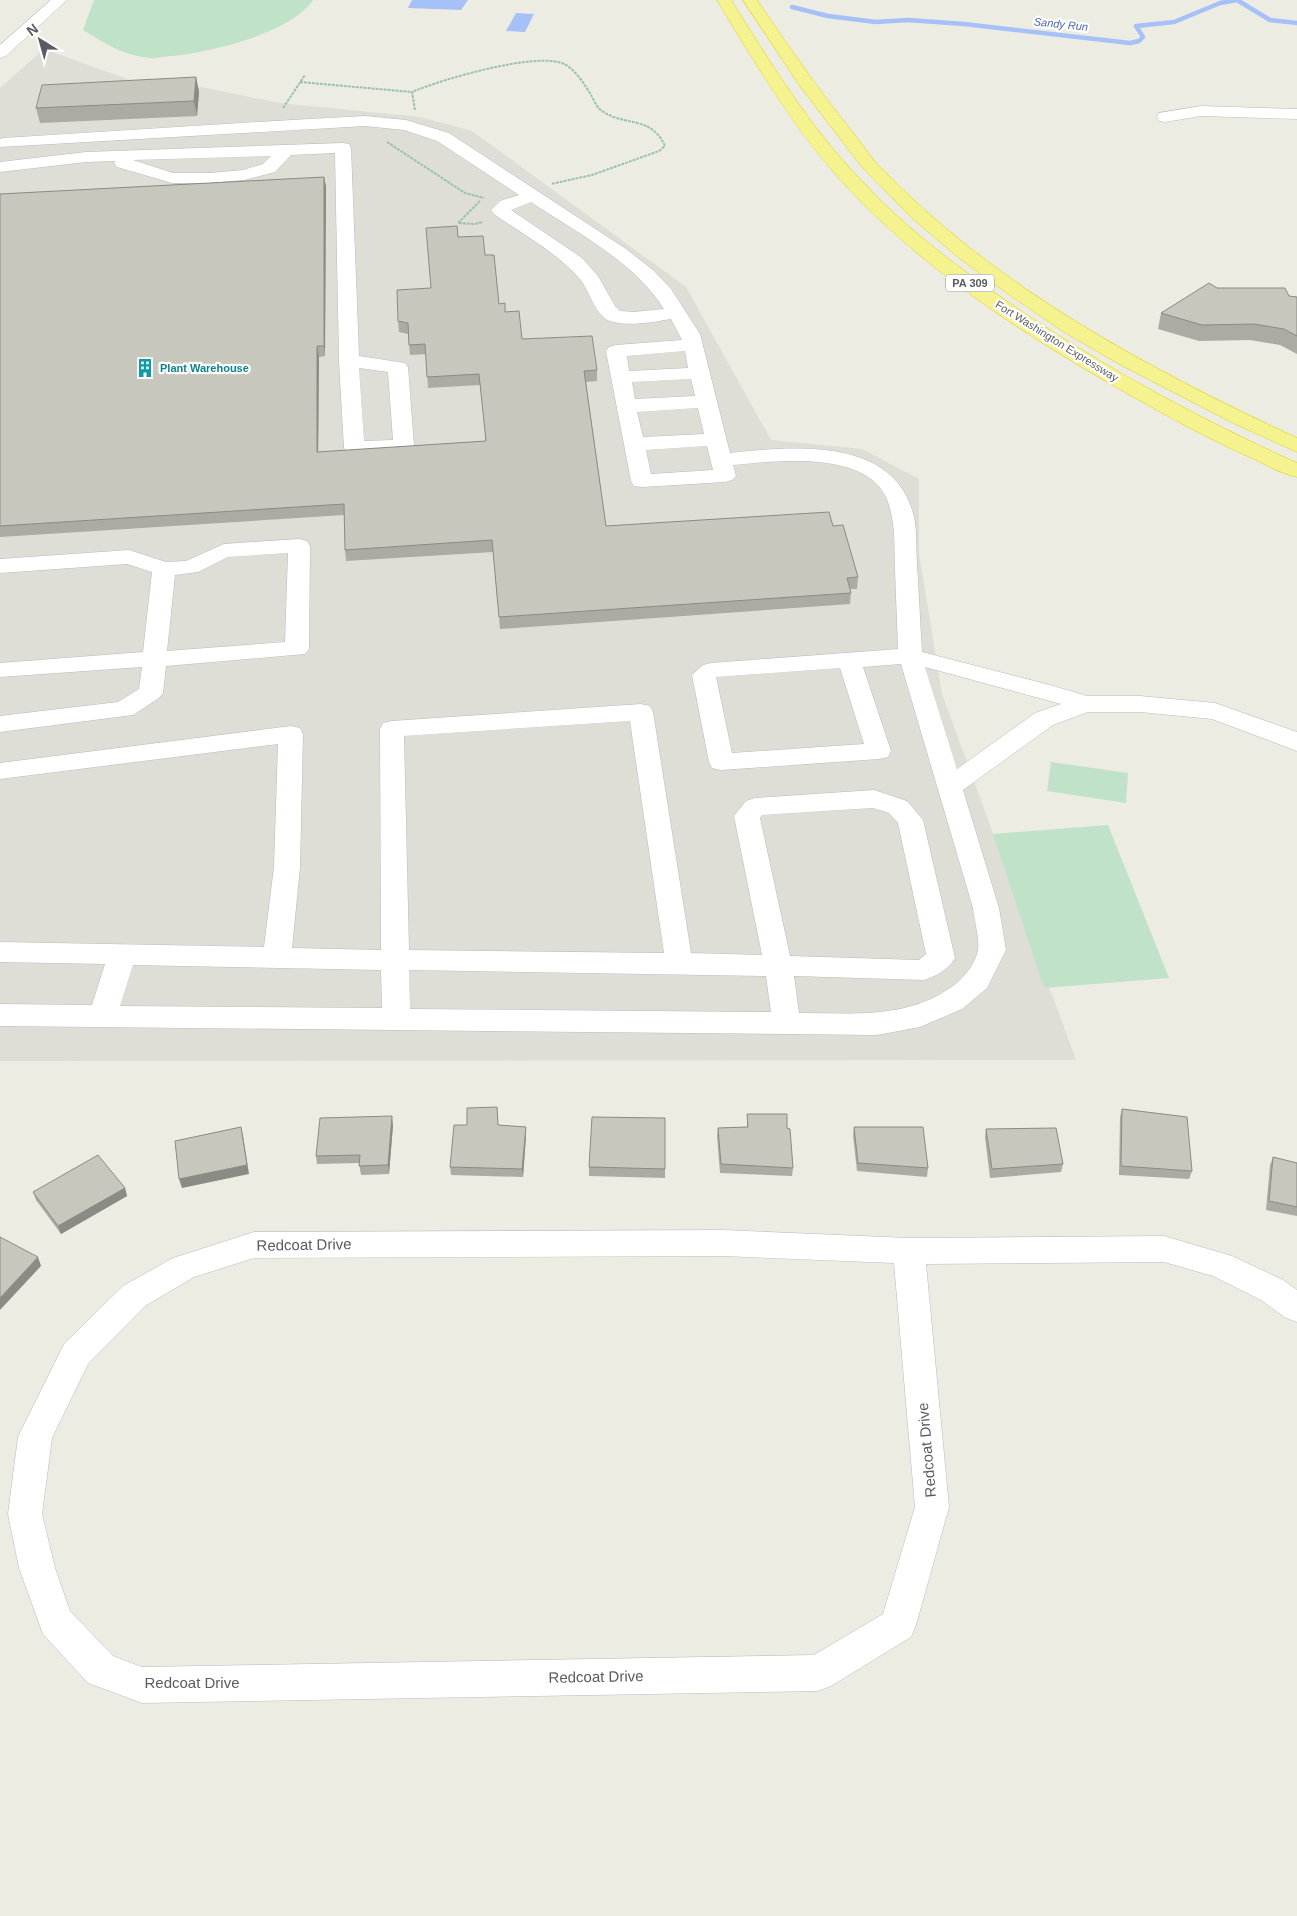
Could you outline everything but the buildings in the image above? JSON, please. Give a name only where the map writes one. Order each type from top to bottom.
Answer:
[{"type":"highway","name":"Fort Washington Expressway","points":[[724,0],[756,52],[818,141],[863,192],[922,246],[1016,317],[1076,356],[1192,420],[1297,471]]},
{"type":"highway","name":"Fort Washington Expressway","points":[[750,0],[811,92],[872,168],[930,224],[954,244],[1014,289],[1088,337],[1193,396],[1297,446]]},
{"type":"street","points":[[33,1],[57,3]]},
{"type":"street","points":[[0,53],[57,3]]},
{"type":"street","points":[[1165,117],[1201,111],[1297,114]]},
{"type":"street","points":[[3,142],[206,131],[241,127],[384,122],[421,129],[443,137],[633,262],[664,294],[690,334],[725,476],[642,481],[616,351],[692,345]]},
{"type":"street","points":[[0,167],[108,157],[343,148],[349,361],[354,448],[404,446],[398,367],[349,361]]},
{"type":"street","points":[[108,157],[136,168],[172,178],[210,178],[244,175],[269,168],[286,150]]},
{"type":"street","points":[[533,196],[506,205],[500,210],[575,262],[591,280],[607,309],[615,316],[634,318],[676,313]]},
{"type":"street","points":[[620,377],[699,373]]},
{"type":"street","points":[[626,406],[706,402]]},
{"type":"street","points":[[0,1015],[877,1024],[920,1016],[952,1002],[977,981],[992,950],[986,908],[910,656],[904,522],[902,508],[891,488],[868,470],[833,457],[812,454],[780,454],[634,444]]},
{"type":"street","points":[[0,566],[130,557],[164,569],[190,567],[224,551],[299,546],[297,649],[0,670]]},
{"type":"street","points":[[0,724],[124,709],[151,693],[164,569]]},
{"type":"street","points":[[849,660],[878,751],[721,762],[704,675],[711,670],[849,660],[910,656],[1042,690],[1086,704],[1140,704],[1215,711],[1297,743]]},
{"type":"street","points":[[949,788],[996,752],[1044,719],[1086,704]]},
{"type":"street","points":[[396,1019],[392,729],[641,712],[679,963]]},
{"type":"street","points":[[0,771],[291,734],[287,867],[277,958]]},
{"type":"street","points":[[0,952],[396,960],[679,963],[778,966],[924,970],[941,958],[910,820],[898,808],[874,800],[755,807],[747,816],[778,966],[787,1023]]},
{"type":"street","points":[[102,1016],[123,953]]},
{"type":"street","name":"Redcoat Drive","points":[[910,1251],[932,1507],[898,1625],[818,1673],[142,1685],[101,1670],[56,1622],[37,1568],[25,1514],[36,1437],[76,1354],[134,1296],[184,1267],[254,1245],[722,1243],[910,1251],[1164,1249],[1221,1265],[1272,1290],[1297,1308]]},
{"type":"path","points":[[305,75],[300,82],[412,92],[425,86],[462,76],[534,61],[549,60],[562,62],[579,79],[601,110],[654,127],[662,136],[665,146],[659,151],[597,174],[573,181],[548,185]]},
{"type":"path","points":[[412,92],[414,111]]},
{"type":"path","points":[[386,142],[465,193],[483,199]]},
{"type":"path","points":[[504,177],[458,223],[475,224],[506,214]]},
{"type":"shaded area","points":[[44,49],[127,79],[169,88],[201,87],[280,103],[420,117],[472,131],[686,287],[771,440],[862,449],[919,479],[919,554],[942,694],[1076,1060],[0,1061],[0,88]]},
{"type":"green space","points":[[94,0],[313,0],[302,12],[287,22],[249,39],[190,54],[153,58],[140,57],[123,52],[83,30]]},
{"type":"green space","points":[[1051,762],[1128,773],[1126,803],[1047,791]]},
{"type":"green space","points":[[1108,825],[1169,978],[1044,988],[993,834]]},
{"type":"water","points":[[412,0],[468,0],[461,10],[408,8]]},
{"type":"water","points":[[516,13],[534,14],[525,32],[506,31]]},
{"type":"waterway","name":"Sandy Run","points":[[792,7],[828,16],[876,22],[908,20],[964,24],[1130,43],[1139,41],[1143,37],[1136,26],[1174,22],[1220,3],[1237,0],[1270,20],[1297,23]]},
{"type":"place","name":"Plant Warehouse","points":[[145,368]]}]
